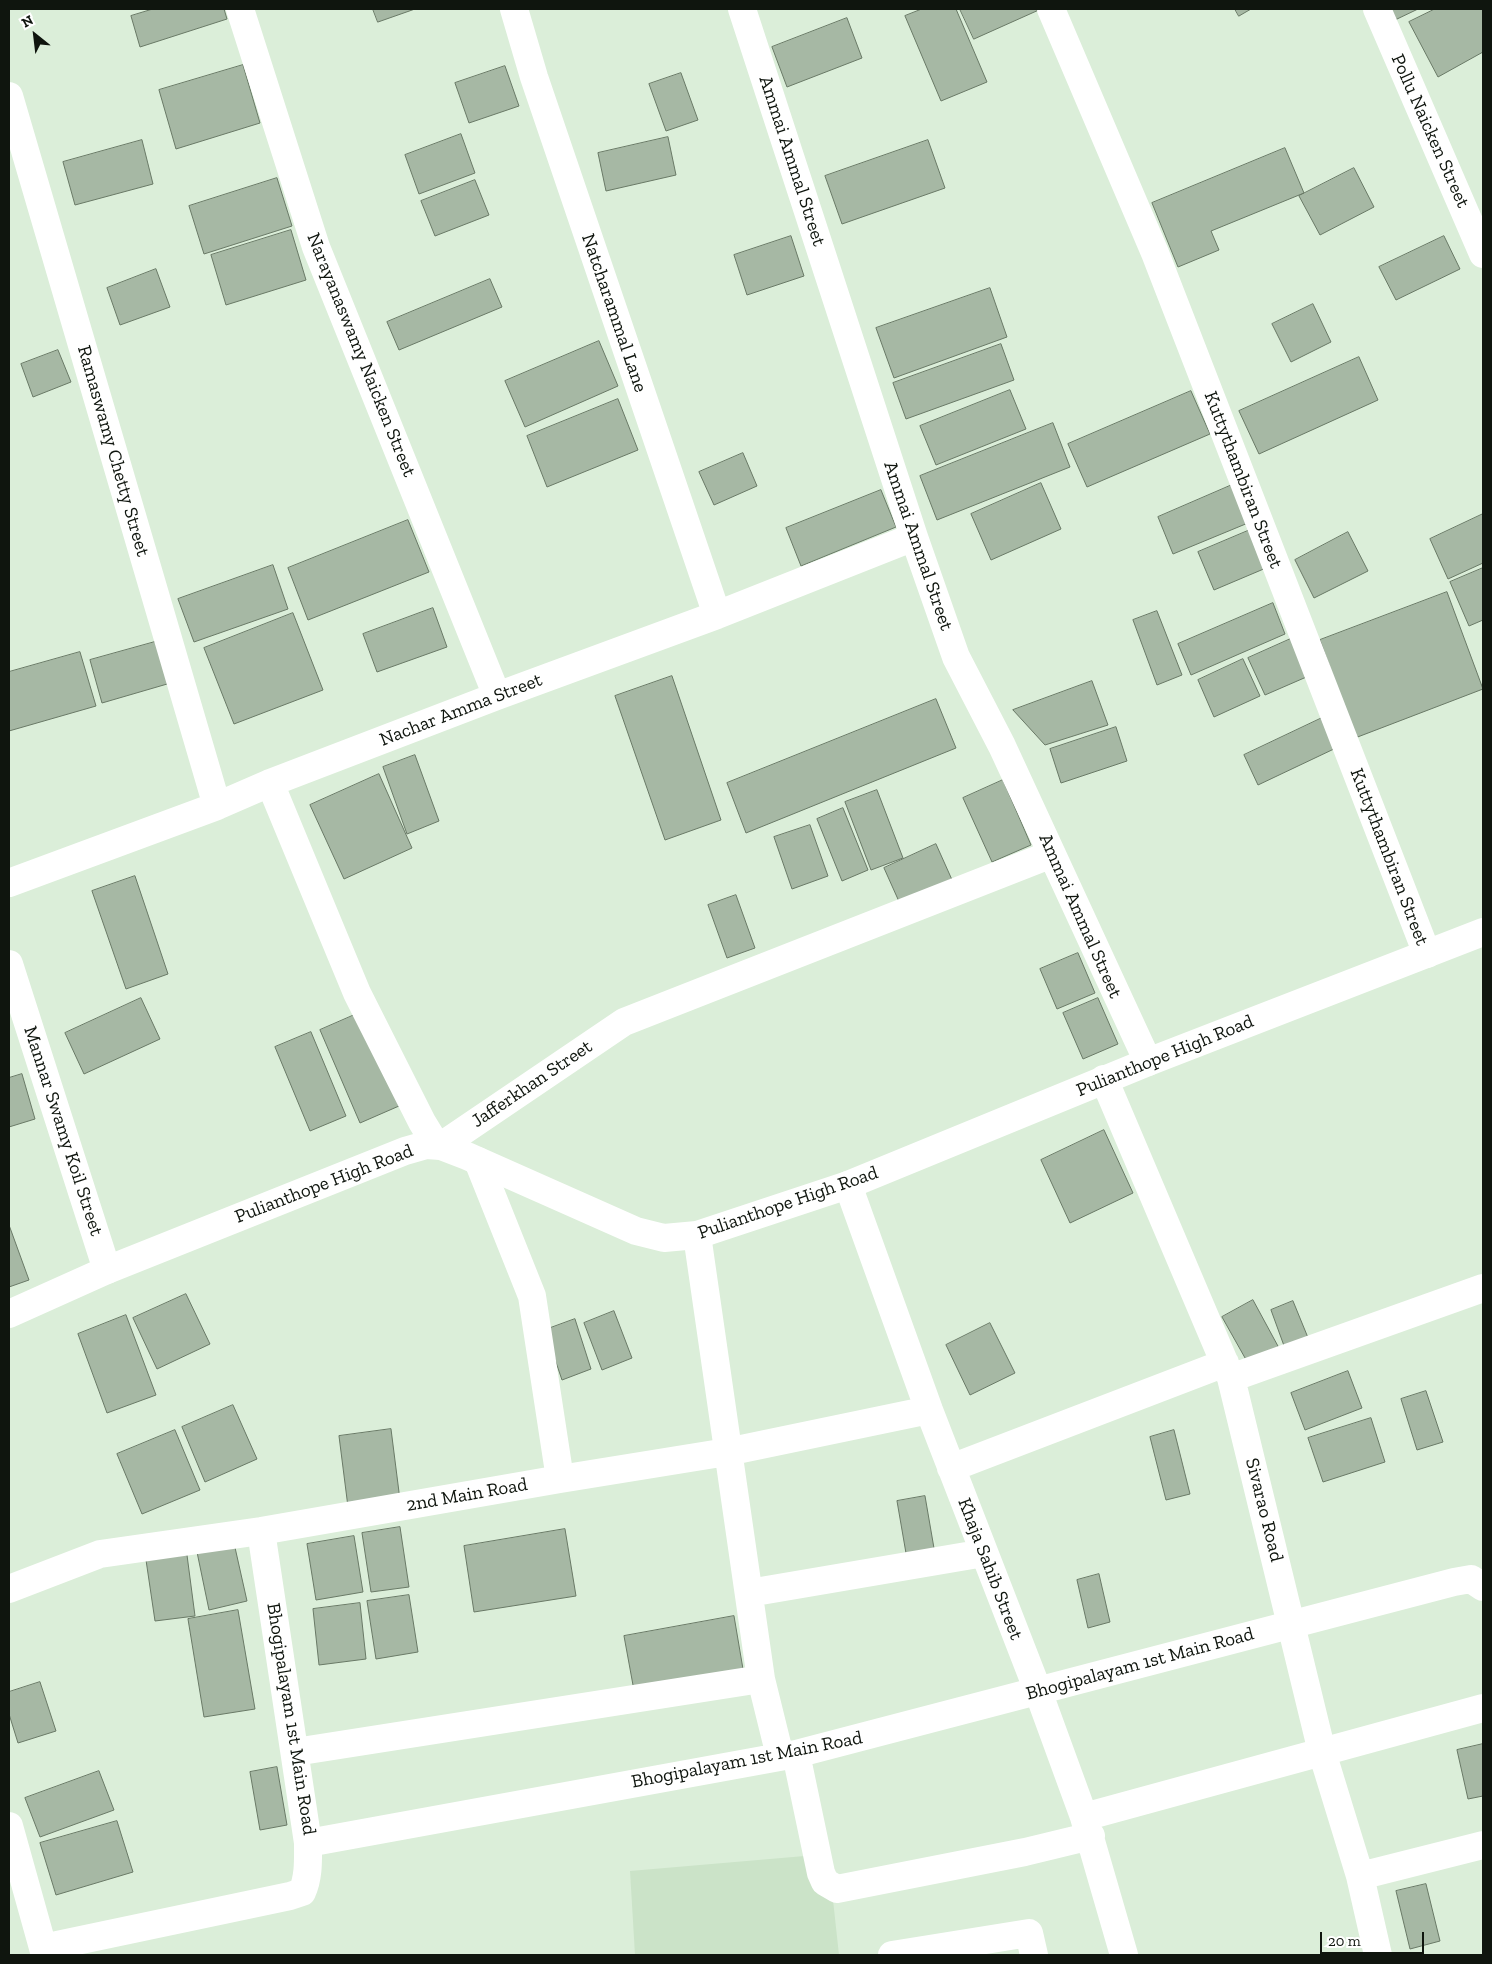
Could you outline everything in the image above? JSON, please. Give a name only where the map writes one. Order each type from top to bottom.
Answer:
[{"type":"street","name":"Narayanaswamy Naicken Street","points":[[240,9],[316,247],[497,696]]},
{"type":"street","name":"Natcharammal Lane","points":[[514,9],[534,78],[717,616]]},
{"type":"street","name":"Ammai Ammal Street","points":[[742,9],[914,537],[956,657],[1002,746],[1148,1062]]},
{"type":"street","name":"Kuttythambiran Street","points":[[1051,9],[1155,253],[1427,954]]},
{"type":"street","name":"Pollu Naicken Street","points":[[1376,9],[1483,254]]},
{"type":"street","name":"Ramaswamy Chetty Street","points":[[9,96],[217,806]]},
{"type":"street","name":"Nachar Amma Street","points":[[9,883],[217,806],[270,783],[497,696],[717,616],[914,537]]},
{"type":"street","points":[[270,783],[357,993],[424,1127],[433,1140],[441,1146]]},
{"type":"street","name":"Jafferkhan Street","points":[[441,1146],[624,1022],[1052,854]]},
{"type":"street","name":"Pulianthope High Road","points":[[9,1314],[108,1270],[377,1161],[426,1145],[441,1146],[478,1161],[636,1231],[664,1238],[697,1235],[848,1185],[1104,1079],[1483,932]]},
{"type":"street","name":"Mannar Swamy Koil Street","points":[[9,964],[108,1270]]},
{"type":"street","name":"Sivarao Road","points":[[1104,1079],[1228,1370],[1322,1752],[1360,1876],[1378,1955]]},
{"type":"street","points":[[478,1161],[532,1296],[560,1479]]},
{"type":"street","name":"Khaja Sahib Street","points":[[848,1185],[929,1410],[1038,1692],[1087,1827],[1124,1955]]},
{"type":"street","points":[[697,1235],[761,1679],[788,1755],[820,1873],[825,1882],[837,1889],[1025,1852],[1087,1827],[1322,1752],[1483,1708]]},
{"type":"street","points":[[951,1468],[1228,1370],[1483,1288]]},
{"type":"street","name":"2nd Main Road","points":[[9,1589],[100,1554],[260,1531],[728,1452],[929,1410]]},
{"type":"street","name":"Bhogipalayam 1st Main Road","points":[[260,1531],[308,1843],[788,1755],[1038,1692],[1454,1582],[1471,1579],[1483,1587]]},
{"type":"street","points":[[749,1593],[984,1553]]},
{"type":"street","points":[[295,1752],[761,1679]]},
{"type":"street","points":[[9,1826],[44,1951],[302,1892],[306,1884],[308,1843]]},
{"type":"street","points":[[1360,1876],[1483,1845]]},
{"type":"street","points":[[892,1955],[1029,1933],[1034,1955]]},
{"type":"shaded area","points":[[828,1854],[839,1955],[635,1955],[630,1871]]},
{"type":"building","points":[[153,9],[224,9],[227,19],[140,47],[131,16]]},
{"type":"building","points":[[373,9],[415,9],[378,22]]},
{"type":"building","points":[[922,9],[956,9],[987,82],[941,101],[905,16]]},
{"type":"building","points":[[960,9],[1041,9],[974,39]]},
{"type":"building","points":[[1235,9],[1251,9],[1239,16]]},
{"type":"building","points":[[1389,9],[1418,9],[1395,20]]},
{"type":"building","points":[[1435,9],[1483,9],[1483,52],[1438,77],[1409,22]]},
{"type":"building","points":[[847,18],[862,58],[787,87],[772,47]]},
{"type":"building","points":[[243,65],[260,123],[176,149],[159,90]]},
{"type":"building","points":[[505,66],[519,106],[469,123],[455,83]]},
{"type":"building","points":[[681,73],[698,120],[666,131],[649,84]]},
{"type":"building","points":[[461,134],[475,173],[419,194],[405,155]]},
{"type":"building","points":[[668,137],[676,175],[606,191],[598,153]]},
{"type":"building","points":[[142,140],[153,184],[75,205],[63,162]]},
{"type":"building","points":[[928,140],[945,188],[842,224],[825,176]]},
{"type":"building","points":[[1285,148],[1304,193],[1211,231],[1219,250],[1178,267],[1152,203]]},
{"type":"building","points":[[1354,168],[1374,207],[1320,235],[1299,196]]},
{"type":"building","points":[[277,178],[292,226],[204,254],[189,206]]},
{"type":"building","points":[[475,180],[489,215],[435,236],[421,201]]},
{"type":"building","points":[[291,230],[306,280],[226,305],[211,255]]},
{"type":"building","points":[[791,236],[804,276],[747,295],[734,255]]},
{"type":"building","points":[[1444,236],[1460,269],[1396,300],[1379,267]]},
{"type":"building","points":[[156,269],[170,307],[120,325],[107,288]]},
{"type":"building","points":[[490,279],[502,307],[399,350],[387,322]]},
{"type":"building","points":[[990,288],[1007,337],[894,378],[876,328]]},
{"type":"building","points":[[1313,304],[1331,342],[1291,362],[1272,324]]},
{"type":"building","points":[[599,341],[618,386],[525,427],[505,381]]},
{"type":"building","points":[[1001,344],[1014,380],[906,419],[893,383]]},
{"type":"building","points":[[58,350],[71,382],[33,397],[21,364]]},
{"type":"building","points":[[1359,357],[1378,400],[1259,454],[1239,411]]},
{"type":"building","points":[[1010,390],[1026,429],[936,465],[920,426]]},
{"type":"building","points":[[1191,391],[1210,434],[1087,487],[1068,444]]},
{"type":"building","points":[[618,399],[638,450],[547,487],[527,436]]},
{"type":"building","points":[[1053,423],[1070,467],[937,520],[920,476]]},
{"type":"building","points":[[743,453],[757,486],[714,505],[699,472]]},
{"type":"building","points":[[1041,483],[1061,529],[991,560],[971,514]]},
{"type":"building","points":[[1232,485],[1248,523],[1173,554],[1158,517]]},
{"type":"building","points":[[881,490],[896,527],[801,566],[786,528]]},
{"type":"building","points":[[1483,514],[1483,563],[1448,579],[1430,539]]},
{"type":"building","points":[[408,520],[429,572],[308,620],[288,568]]},
{"type":"building","points":[[1250,530],[1266,568],[1214,590],[1198,552]]},
{"type":"building","points":[[1348,532],[1368,571],[1314,598],[1295,560]]},
{"type":"building","points":[[273,565],[288,609],[194,642],[178,599]]},
{"type":"building","points":[[1483,568],[1483,620],[1469,626],[1450,582]]},
{"type":"building","points":[[1447,592],[1483,689],[1355,738],[1320,640]]},
{"type":"building","points":[[1273,603],[1285,634],[1191,675],[1178,644]]},
{"type":"building","points":[[433,608],[447,647],[377,672],[363,634]]},
{"type":"building","points":[[1157,611],[1182,675],[1157,685],[1133,620]]},
{"type":"building","points":[[293,613],[323,690],[234,724],[204,648]]},
{"type":"building","points":[[1295,637],[1311,675],[1265,695],[1248,658]]},
{"type":"building","points":[[162,640],[174,682],[102,703],[90,660]]},
{"type":"building","points":[[80,652],[96,706],[9,731],[9,672]]},
{"type":"building","points":[[1243,659],[1260,696],[1214,717],[1198,680]]},
{"type":"building","points":[[672,676],[721,820],[665,840],[615,696]]},
{"type":"building","points":[[1092,681],[1108,725],[1045,745],[1013,710]]},
{"type":"building","points":[[936,699],[956,748],[746,833],[727,783]]},
{"type":"building","points":[[1322,718],[1336,748],[1258,785],[1244,755]]},
{"type":"building","points":[[1116,727],[1127,761],[1061,783],[1050,749]]},
{"type":"building","points":[[415,755],[439,821],[407,834],[383,767]]},
{"type":"building","points":[[379,774],[412,848],[344,879],[310,805]]},
{"type":"building","points":[[1003,780],[1031,845],[992,862],[963,798]]},
{"type":"building","points":[[877,790],[903,858],[871,870],[845,802]]},
{"type":"building","points":[[843,808],[868,870],[842,881],[817,819]]},
{"type":"building","points":[[810,825],[828,876],[792,889],[774,837]]},
{"type":"building","points":[[936,844],[953,882],[901,906],[884,868]]},
{"type":"building","points":[[135,876],[168,974],[126,989],[92,891]]},
{"type":"building","points":[[736,895],[755,948],[727,958],[708,905]]},
{"type":"building","points":[[1078,953],[1095,993],[1057,1009],[1040,969]]},
{"type":"building","points":[[141,998],[160,1039],[84,1074],[65,1033]]},
{"type":"building","points":[[1098,998],[1118,1044],[1083,1059],[1063,1013]]},
{"type":"building","points":[[359,1013],[399,1106],[360,1123],[320,1030]]},
{"type":"building","points":[[311,1032],[346,1116],[310,1131],[275,1047]]},
{"type":"building","points":[[22,1074],[35,1119],[9,1127],[9,1078]]},
{"type":"building","points":[[1104,1130],[1133,1193],[1070,1223],[1041,1160]]},
{"type":"building","points":[[9,1225],[29,1280],[9,1287]]},
{"type":"building","points":[[186,1294],[210,1344],[157,1369],[133,1318]]},
{"type":"building","points":[[1253,1300],[1279,1348],[1249,1365],[1222,1317]]},
{"type":"building","points":[[1293,1301],[1311,1345],[1287,1354],[1271,1310]]},
{"type":"building","points":[[614,1311],[632,1358],[602,1370],[584,1323]]},
{"type":"building","points":[[126,1315],[156,1395],[107,1413],[78,1334]]},
{"type":"building","points":[[575,1319],[591,1369],[562,1380],[545,1330]]},
{"type":"building","points":[[990,1323],[1015,1373],[970,1395],[946,1345]]},
{"type":"building","points":[[1348,1371],[1362,1408],[1305,1430],[1291,1393]]},
{"type":"building","points":[[1426,1391],[1443,1442],[1417,1450],[1401,1399]]},
{"type":"building","points":[[233,1405],[257,1459],[205,1482],[182,1427]]},
{"type":"building","points":[[1371,1418],[1385,1462],[1323,1482],[1308,1438]]},
{"type":"building","points":[[391,1429],[400,1500],[348,1507],[339,1436]]},
{"type":"building","points":[[175,1430],[200,1490],[142,1514],[117,1454]]},
{"type":"building","points":[[1174,1430],[1190,1494],[1166,1500],[1150,1437]]},
{"type":"building","points":[[925,1496],[935,1554],[907,1559],[897,1501]]},
{"type":"building","points":[[400,1527],[409,1587],[371,1592],[362,1533]]},
{"type":"building","points":[[565,1529],[576,1596],[474,1612],[464,1546]]},
{"type":"building","points":[[354,1536],[363,1592],[316,1600],[307,1544]]},
{"type":"building","points":[[234,1543],[247,1601],[209,1610],[197,1552]]},
{"type":"building","points":[[187,1555],[195,1616],[155,1621],[146,1560]]},
{"type":"building","points":[[1099,1574],[1110,1622],[1088,1628],[1077,1580]]},
{"type":"building","points":[[409,1595],[418,1652],[376,1659],[367,1601]]},
{"type":"building","points":[[360,1603],[366,1659],[319,1665],[313,1609]]},
{"type":"building","points":[[238,1610],[255,1709],[204,1717],[188,1619]]},
{"type":"building","points":[[734,1616],[744,1675],[635,1696],[624,1636]]},
{"type":"building","points":[[40,1682],[56,1731],[18,1743],[9,1714],[9,1692]]},
{"type":"building","points":[[1483,1744],[1483,1796],[1468,1799],[1457,1750]]},
{"type":"building","points":[[277,1767],[287,1825],[260,1830],[250,1772]]},
{"type":"building","points":[[99,1771],[114,1810],[40,1837],[25,1798]]},
{"type":"building","points":[[117,1821],[133,1872],[56,1895],[40,1843]]},
{"type":"building","points":[[1426,1884],[1440,1941],[1410,1949],[1396,1891]]}]
